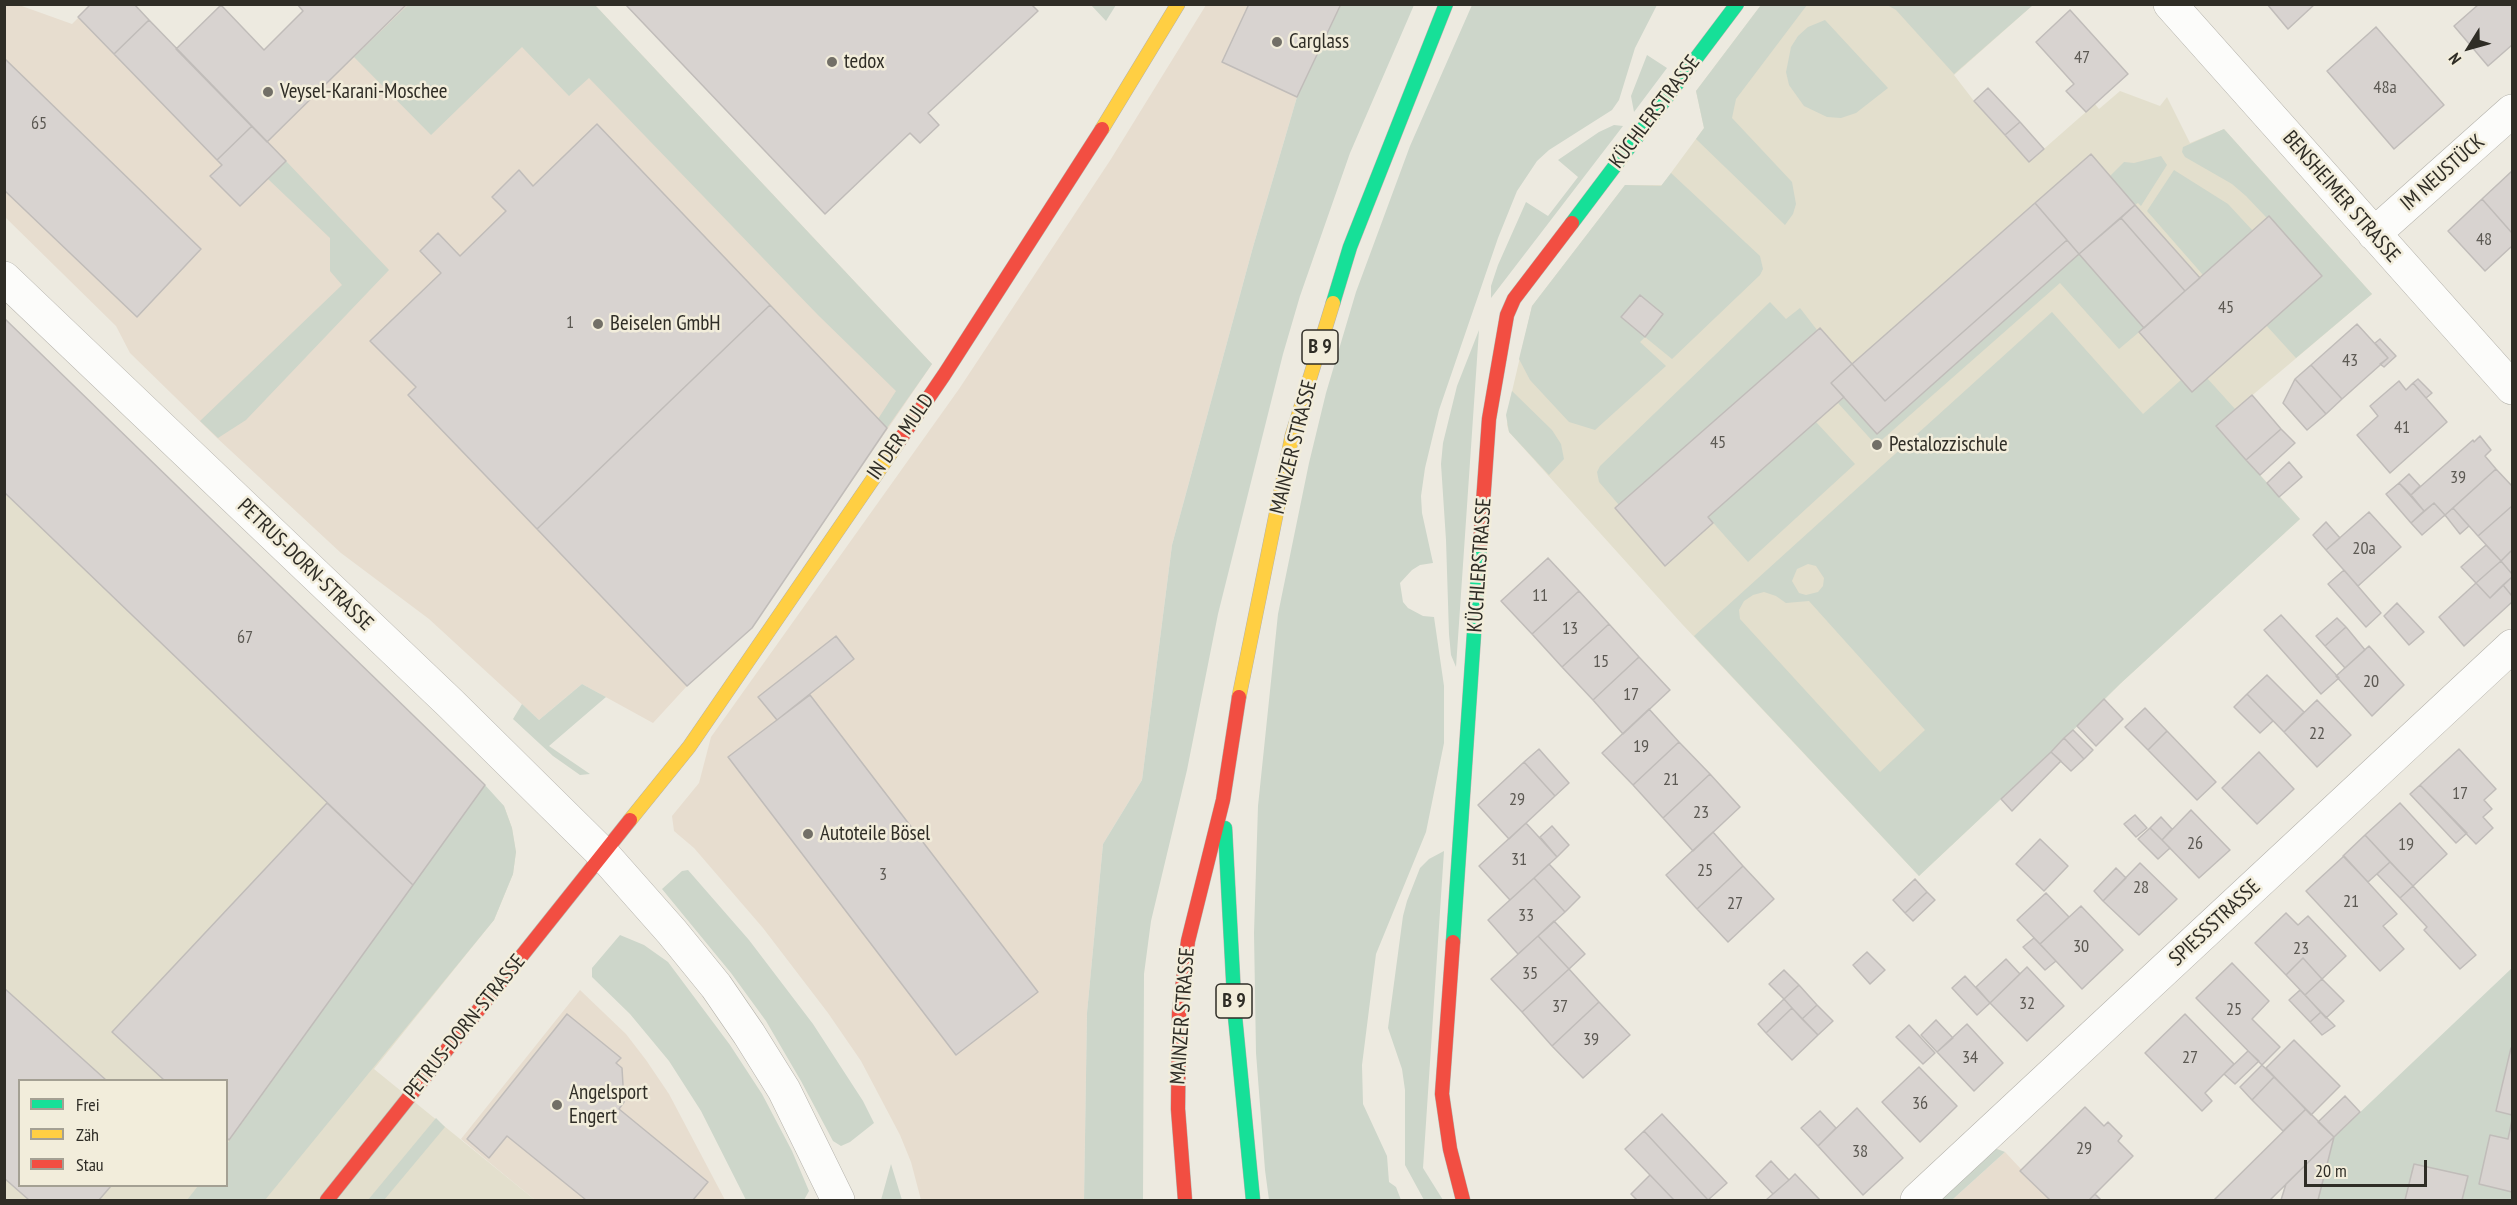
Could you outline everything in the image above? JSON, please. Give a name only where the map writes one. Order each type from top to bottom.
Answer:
[{"type":"street","name":"IN DER MULD","points":[[603,854],[690,747],[944,375],[1093,145],[1178,4]]},
{"type":"street","name":"MAINZER STRASSE","points":[[1185,1200],[1178,1109],[1179,1012],[1188,941],[1223,800],[1238,702],[1292,436],[1350,247],[1446,4]]},
{"type":"street","name":"KÜCHLERSTRASSE","points":[[1463,1200],[1450,1149],[1442,1094],[1489,419],[1502,335],[1514,299],[1737,4]]},
{"type":"street","name":"BENSHEIMER STRASSE","points":[[2170,4],[2512,388]]},
{"type":"street","name":"IM NEUSTÜCK","points":[[2374,234],[2512,111]]},
{"type":"street","name":"PETRUS-DORN-STRASSE","points":[[4,278],[450,703],[603,854],[716,986],[749,1034],[784,1090],[838,1200]]},
{"type":"street","name":"SPIESSSTRASSE","points":[[1917,1200],[2512,646]]},
{"type":"street","name":"MAINZER STRASSE","points":[[1223,800],[1235,1016],[1252,1200]]},
{"type":"street","name":"PETRUS-DORN-STRASSE","points":[[327,1200],[603,854]]},
{"type":"shaded area","name":"Beiselen GmbH","points":[[4,5],[19,5],[72,24],[91,5],[267,141],[407,5],[595,5],[932,364],[752,628],[687,686],[653,723],[582,684],[539,720],[429,619],[341,553],[217,438],[130,353],[116,326],[5,217]]},
{"type":"shaded area","points":[[408,5],[595,5],[932,364],[887,428],[878,419],[896,391],[818,315],[589,78],[569,96],[522,47],[431,135],[354,57]]},
{"type":"shaded area","points":[[1091,5],[1116,5],[1106,21]]},
{"type":"shaded area","points":[[1206,5],[1341,5],[1297,97],[1253,247],[1172,545],[1142,780],[1103,844],[1087,1013],[1084,1200],[921,1200],[911,1162],[900,1135],[861,1061],[828,1013],[763,928],[694,848],[674,831],[672,816],[699,783],[711,737],[959,389],[1111,159]]},
{"type":"shaded area","points":[[1341,5],[1414,5],[1350,153],[1300,296],[1283,354],[1218,614],[1187,770],[1151,921],[1144,974],[1143,1200],[1084,1200],[1087,1013],[1103,844],[1142,780],[1172,545],[1253,247],[1297,97]]},
{"type":"shaded area","points":[[1472,5],[1657,5],[1635,48],[1619,100],[1612,110],[1549,150],[1537,161],[1517,191],[1498,238],[1439,410],[1425,468],[1421,496],[1422,513],[1433,563],[1420,565],[1400,583],[1403,602],[1408,608],[1423,616],[1434,617],[1444,686],[1444,743],[1426,832],[1376,954],[1362,1065],[1363,1104],[1387,1156],[1389,1182],[1396,1187],[1401,1200],[1269,1200],[1256,1053],[1254,933],[1258,806],[1278,614],[1309,463],[1326,393],[1356,292],[1410,146]]},
{"type":"shaded area","name":"Pestalozzischule","points":[[1761,5],[2033,5],[1954,75],[1974,101],[2029,162],[2095,104],[2099,109],[2120,91],[2160,106],[2167,97],[2190,143],[2224,129],[2372,294],[2216,426],[2300,519],[2121,683],[1919,876],[1682,624],[1509,432],[1507,425],[1510,400],[1532,306],[1625,185],[1662,185],[1704,128],[1696,91]]},
{"type":"shaded area","points":[[1761,5],[1807,5],[1736,99],[1732,118],[1792,182],[1796,204],[1793,214],[1785,225],[1696,139],[1704,128],[1696,91]]},
{"type":"shaded area","points":[[1887,5],[2033,5],[1954,74],[1896,10]]},
{"type":"shaded area","points":[[1825,20],[1888,88],[1856,113],[1841,118],[1827,117],[1804,106],[1789,85],[1786,72],[1791,47],[1798,36],[1808,27]]},
{"type":"shaded area","points":[[1647,55],[1667,68],[1634,112],[1631,96]]},
{"type":"shaded area","points":[[1614,125],[1623,126],[1491,298],[1491,286],[1498,265],[1526,202],[1548,216],[1578,177],[1558,160],[1599,132]]},
{"type":"shaded area","points":[[2224,129],[2372,294],[2296,358],[2266,325],[2322,276],[2246,196],[2232,184],[2185,157],[2182,152],[2183,147]]},
{"type":"shaded area","points":[[2161,156],[2167,165],[2141,206],[2138,203],[2135,205],[2110,176],[2124,162],[2134,163]]},
{"type":"shaded area","points":[[286,161],[389,270],[246,420],[218,438],[200,421],[342,285],[330,271],[330,238],[268,179]]},
{"type":"shaded area","points":[[2174,170],[2228,204],[2253,231],[2203,275],[2147,211]]},
{"type":"shaded area","points":[[1671,173],[1760,256],[1763,269],[1760,275],[1672,359],[1645,337],[1640,342],[1666,366],[1595,430],[1569,422],[1530,380],[1519,359],[1532,306],[1625,185],[1661,186]]},
{"type":"shaded area","points":[[2079,254],[2144,328],[2119,349],[2060,283],[1876,445],[1838,403],[1844,398],[1877,434]]},
{"type":"shaded area","points":[[1770,302],[1786,319],[1800,308],[1817,330],[1619,505],[1599,482],[1597,472],[1600,466]]},
{"type":"shaded area","points":[[2052,312],[2143,414],[2181,380],[2192,392],[2207,378],[2235,409],[2216,427],[2300,519],[2121,683],[1919,876],[1694,636]],"holes":[[[1808,564],[1816,566],[1824,578],[1823,586],[1818,592],[1806,595],[1799,593],[1792,581],[1797,569]],[[1764,592],[1786,603],[1809,601],[1925,730],[1880,772],[1740,619],[1739,610],[1744,601]]]},
{"type":"shaded area","points":[[4,319],[504,806],[512,828],[516,852],[513,874],[494,920],[374,1069],[535,1200],[5,1200]]},
{"type":"shaded area","points":[[1479,330],[1456,667],[1451,655],[1449,634],[1441,464],[1443,443],[1457,386]]},
{"type":"shaded area","points":[[1512,391],[1552,430],[1561,444],[1564,459],[1549,475],[1509,432],[1506,415]]},
{"type":"shaded area","points":[[1816,422],[1855,464],[1748,562],[1708,517]]},
{"type":"shaded area","points":[[582,684],[606,697],[549,746],[590,774],[580,775],[553,756],[513,719],[522,704],[539,720]]},
{"type":"shaded area","points":[[485,785],[504,806],[512,828],[516,852],[513,874],[494,920],[265,1200],[187,1200],[197,1187],[228,1187],[228,1143]]},
{"type":"shaded area","points":[[1444,851],[1423,1168],[1443,1200],[1424,1200],[1405,1165],[1405,1090],[1402,1069],[1388,1028],[1407,901],[1420,868],[1429,859]]},
{"type":"shaded area","points":[[688,870],[749,940],[813,1024],[863,1101],[874,1123],[850,1142],[841,1146],[833,1141],[766,1021],[731,973],[662,889],[682,871]]},
{"type":"shaded area","points":[[620,935],[644,945],[668,962],[730,1045],[762,1094],[792,1151],[809,1191],[804,1200],[746,1200],[701,1111],[669,1061],[630,1014],[592,977],[592,968]]},
{"type":"shaded area","points":[[2512,968],[2512,1200],[2318,1200],[2334,1137]]},
{"type":"shaded area","name":"Angelsport Engert","points":[[580,990],[626,1034],[646,1060],[669,1094],[725,1200],[535,1200],[461,1139]]},
{"type":"shaded area","points":[[436,1118],[445,1127],[384,1200],[368,1200]]},
{"type":"shaded area","points":[[1992,1147],[2005,1152],[1952,1200],[1935,1200]]},
{"type":"shaded area","points":[[2005,1152],[2050,1200],[1952,1200]]},
{"type":"shaded area","points":[[891,1164],[902,1200],[881,1200]]},
{"type":"building","points":[[91,4],[134,4],[149,20],[114,54],[78,17]]},
{"type":"building","name":"Veysel-Karani-Moschee","points":[[297,4],[407,4],[267,142],[176,49],[221,5],[264,50],[303,11]]},
{"type":"building","name":"tedox","points":[[625,4],[1031,4],[1038,11],[928,113],[939,125],[920,143],[910,133],[825,214]]},
{"type":"building","name":"Carglass","points":[[1249,4],[1341,4],[1297,97],[1222,62]]},
{"type":"building","points":[[2267,4],[2315,4],[2288,29]]},
{"type":"building","points":[[2479,4],[2512,4],[2512,45],[2488,66],[2454,26]]},
{"type":"building","points":[[2070,10],[2128,74],[2086,112],[2066,91],[2074,84],[2036,42]]},
{"type":"building","points":[[149,20],[252,126],[217,160],[114,54]]},
{"type":"building","points":[[2376,27],[2444,105],[2394,149],[2327,71]]},
{"type":"building","points":[[4,58],[201,249],[137,317],[4,190]]},
{"type":"building","points":[[1988,88],[2020,122],[2005,135],[1974,101]]},
{"type":"building","points":[[2020,122],[2044,149],[2029,162],[2005,135]]},
{"type":"building","points":[[597,124],[770,305],[537,529],[408,395],[416,387],[370,341],[441,273],[420,251],[438,233],[460,256],[506,211],[492,197],[519,170],[533,186]]},
{"type":"building","points":[[252,126],[286,161],[240,206],[210,176],[222,165],[217,160]]},
{"type":"building","points":[[2091,154],[2135,205],[2079,254],[2035,203]]},
{"type":"building","points":[[2512,171],[2512,233],[2482,199]]},
{"type":"building","points":[[2482,199],[2512,233],[2512,246],[2485,271],[2448,231]]},
{"type":"building","points":[[2035,203],[2067,240],[1885,401],[1852,364]]},
{"type":"building","points":[[2135,205],[2200,278],[2185,291],[2121,218]]},
{"type":"building","points":[[2269,216],[2322,276],[2192,392],[2139,332]]},
{"type":"building","points":[[2121,218],[2185,291],[2144,328],[2079,254]]},
{"type":"building","points":[[2067,240],[2079,254],[1877,434],[1831,383],[1852,364],[1885,401]]},
{"type":"building","points":[[1640,295],[1663,314],[1645,337],[1621,317]]},
{"type":"building","points":[[770,305],[887,428],[752,628],[687,686],[537,529]]},
{"type":"building","points":[[4,318],[485,785],[413,885],[4,492]]},
{"type":"building","points":[[2357,324],[2388,358],[2342,399],[2311,365]]},
{"type":"building","points":[[1820,328],[1852,364],[1831,383],[1844,397],[1708,517],[1713,523],[1665,566],[1615,508]]},
{"type":"building","points":[[2380,339],[2396,356],[2384,367],[2380,364],[2388,358],[2375,343]]},
{"type":"building","points":[[2311,365],[2342,399],[2326,414],[2295,379]]},
{"type":"building","points":[[2295,379],[2326,414],[2307,430],[2283,403]]},
{"type":"building","points":[[2418,379],[2432,393],[2426,398],[2413,383]]},
{"type":"building","points":[[2399,381],[2406,390],[2413,383],[2447,422],[2390,473],[2357,435],[2378,416],[2370,406]]},
{"type":"building","points":[[2252,395],[2281,429],[2246,460],[2216,426]]},
{"type":"building","points":[[2281,429],[2295,443],[2260,475],[2246,460]]},
{"type":"building","points":[[2480,436],[2491,450],[2485,456],[2496,469],[2445,515],[2434,503],[2424,511],[2411,495]]},
{"type":"building","points":[[2289,462],[2302,477],[2279,497],[2267,483]]},
{"type":"building","points":[[2496,469],[2512,486],[2512,506],[2478,536],[2453,508]]},
{"type":"building","points":[[2409,474],[2420,486],[2411,495],[2399,483]]},
{"type":"building","points":[[2399,483],[2424,511],[2411,523],[2386,494]]},
{"type":"building","points":[[2434,503],[2445,515],[2422,535],[2411,523]]},
{"type":"building","points":[[2512,506],[2512,550],[2501,561],[2478,536]]},
{"type":"building","points":[[2453,508],[2469,526],[2460,534],[2445,515]]},
{"type":"building","points":[[2369,512],[2401,547],[2358,586],[2326,550]]},
{"type":"building","points":[[2326,522],[2340,538],[2326,550],[2313,535]]},
{"type":"building","points":[[2486,545],[2501,561],[2476,583],[2461,567]]},
{"type":"building","points":[[2512,550],[2512,574],[2501,561]]},
{"type":"building","points":[[1548,558],[1579,591],[1532,634],[1501,601]]},
{"type":"building","points":[[2501,561],[2512,577],[2490,598],[2476,583]]},
{"type":"building","points":[[2344,570],[2381,613],[2366,627],[2328,584]]},
{"type":"building","points":[[2512,577],[2512,596],[2503,585]]},
{"type":"building","points":[[2476,583],[2490,598],[2503,585],[2512,596],[2512,602],[2464,646],[2439,617]]},
{"type":"building","points":[[1579,591],[1609,624],[1562,667],[1532,634]]},
{"type":"building","points":[[2397,603],[2424,632],[2409,645],[2384,616]]},
{"type":"building","points":[[2281,615],[2339,678],[2321,694],[2264,630]]},
{"type":"building","points":[[2337,618],[2346,627],[2325,646],[2316,636]]},
{"type":"building","points":[[1609,624],[1639,657],[1593,700],[1562,667]]},
{"type":"building","points":[[2346,627],[2365,650],[2345,668],[2325,646]]},
{"type":"building","points":[[836,636],[854,659],[777,720],[758,697]]},
{"type":"building","points":[[2369,646],[2404,685],[2372,716],[2336,676]]},
{"type":"building","points":[[1639,657],[1670,690],[1623,734],[1593,700]]},
{"type":"building","points":[[2267,675],[2304,712],[2284,732],[2247,694]]},
{"type":"building","points":[[2247,694],[2273,721],[2260,733],[2234,707]]},
{"type":"building","points":[[810,695],[1038,992],[956,1055],[728,757]]},
{"type":"building","points":[[2104,699],[2123,719],[2096,746],[2077,726]]},
{"type":"building","points":[[2317,700],[2351,735],[2317,767],[2284,732]]},
{"type":"building","points":[[2145,708],[2167,731],[2148,750],[2125,727]]},
{"type":"building","points":[[1649,709],[1679,742],[1633,785],[1602,753]]},
{"type":"building","points":[[2073,730],[2093,750],[2084,759],[2064,738]]},
{"type":"building","points":[[2167,731],[2216,782],[2197,800],[2148,750]]},
{"type":"building","points":[[2064,738],[2084,759],[2071,771],[2051,752]]},
{"type":"building","points":[[1679,742],[1710,774],[1663,818],[1633,785]]},
{"type":"building","points":[[1539,749],[1569,783],[1555,796],[1524,762]]},
{"type":"building","points":[[2459,749],[2496,789],[2484,800],[2492,809],[2483,817],[2493,828],[2476,844],[2420,785]]},
{"type":"building","points":[[2051,752],[2061,761],[2012,811],[2001,799]]},
{"type":"building","points":[[2259,752],[2294,789],[2257,824],[2222,788]]},
{"type":"building","points":[[1524,762],[1555,796],[1509,839],[1478,805]]},
{"type":"building","points":[[1710,774],[1740,807],[1693,851],[1663,818]]},
{"type":"building","points":[[2420,785],[2467,833],[2456,843],[2410,794]]},
{"type":"building","points":[[327,803],[413,885],[229,1140],[228,1079],[163,1079],[112,1032]]},
{"type":"building","points":[[2400,803],[2447,854],[2413,886],[2365,835]]},
{"type":"building","points":[[2191,810],[2230,850],[2199,878],[2162,840]]},
{"type":"building","points":[[2135,815],[2147,828],[2136,837],[2124,824]]},
{"type":"building","points":[[2161,817],[2172,829],[2162,840],[2150,828]]},
{"type":"building","points":[[1526,823],[1557,857],[1510,900],[1479,866]]},
{"type":"building","points":[[1552,826],[1569,845],[1557,857],[1540,837]]},
{"type":"building","points":[[2150,828],[2170,848],[2158,859],[2138,839]]},
{"type":"building","points":[[1713,832],[1743,866],[1697,909],[1666,875]]},
{"type":"building","points":[[2365,835],[2390,862],[2368,882],[2343,856]]},
{"type":"building","points":[[2040,839],[2068,866],[2044,891],[2016,864]]},
{"type":"building","points":[[2344,856],[2397,914],[2383,926],[2404,949],[2380,971],[2306,891]]},
{"type":"building","points":[[2390,862],[2413,886],[2400,898],[2377,874]]},
{"type":"building","points":[[2140,863],[2177,899],[2139,935],[2103,901]]},
{"type":"building","points":[[1549,864],[1580,897],[1565,912],[1534,878]]},
{"type":"building","points":[[1743,866],[1774,899],[1728,942],[1697,909]]},
{"type":"building","points":[[2116,868],[2126,878],[2103,901],[2094,891]]},
{"type":"building","points":[[1534,878],[1565,912],[1518,954],[1488,920]]},
{"type":"building","points":[[1915,879],[1927,892],[1905,913],[1893,900]]},
{"type":"building","points":[[2413,886],[2476,955],[2460,969],[2424,930],[2427,927],[2400,898]]},
{"type":"building","points":[[1927,892],[1935,900],[1913,921],[1905,913]]},
{"type":"building","points":[[2046,893],[2069,917],[2040,944],[2017,920]]},
{"type":"building","points":[[2081,906],[2123,950],[2082,989],[2040,944]]},
{"type":"building","points":[[2286,913],[2298,925],[2308,916],[2346,956],[2322,979],[2303,958],[2286,975],[2255,943]]},
{"type":"building","points":[[1554,921],[1585,954],[1569,969],[1538,936]]},
{"type":"building","points":[[1538,936],[1569,969],[1522,1012],[1491,979]]},
{"type":"building","points":[[2034,938],[2056,961],[2045,970],[2023,947]]},
{"type":"building","points":[[1867,952],[1885,970],[1870,984],[1853,965]]},
{"type":"building","points":[[2303,958],[2322,979],[2305,995],[2286,975]]},
{"type":"building","points":[[2006,959],[2020,974],[1990,1003],[1976,987]]},
{"type":"building","points":[[2232,963],[2269,1001],[2252,1019],[2280,1047],[2262,1065],[2196,998]]},
{"type":"building","points":[[2027,967],[2064,1006],[2027,1041],[1990,1003]]},
{"type":"building","points":[[1569,969],[1599,1002],[1552,1046],[1522,1012]]},
{"type":"building","points":[[1784,970],[1799,985],[1784,999],[1769,984]]},
{"type":"building","points":[[1965,976],[1990,1003],[1977,1015],[1952,988]]},
{"type":"building","points":[[2322,979],[2344,1001],[2326,1018],[2305,995]]},
{"type":"building","points":[[1799,985],[1817,1005],[1802,1019],[1784,999]]},
{"type":"building","points":[[4,988],[105,1079],[18,1079],[18,1187],[110,1187],[99,1200],[29,1200],[4,1178]]},
{"type":"building","points":[[2300,990],[2321,1012],[2310,1022],[2289,1000]]},
{"type":"building","points":[[1784,999],[1792,1008],[1766,1033],[1758,1024]]},
{"type":"building","points":[[1599,1002],[1630,1035],[1583,1078],[1552,1046]]},
{"type":"building","points":[[1817,1005],[1833,1021],[1818,1035],[1802,1019]]},
{"type":"building","points":[[1792,1008],[1818,1035],[1792,1060],[1766,1033]]},
{"type":"building","points":[[2321,1012],[2335,1026],[2322,1035],[2310,1022]]},
{"type":"building","name":"Angelsport Engert","points":[[567,1014],[621,1058],[616,1063],[622,1068],[624,1102],[619,1109],[708,1182],[693,1200],[586,1200],[507,1136],[489,1158],[467,1139]]},
{"type":"building","points":[[2185,1014],[2234,1064],[2205,1093],[2212,1101],[2202,1111],[2145,1053]]},
{"type":"building","points":[[1936,1020],[1953,1038],[1937,1052],[1921,1035]]},
{"type":"building","points":[[1967,1024],[2003,1063],[1974,1091],[1937,1052]]},
{"type":"building","points":[[1909,1025],[1935,1053],[1923,1064],[1896,1037]]},
{"type":"building","points":[[2294,1040],[2340,1086],[2311,1115],[2266,1068]]},
{"type":"building","points":[[2512,1049],[2512,1115],[2496,1111]]},
{"type":"building","points":[[2248,1051],[2259,1061],[2235,1084],[2224,1074]]},
{"type":"building","points":[[2262,1065],[2274,1077],[2252,1100],[2240,1087]]},
{"type":"building","points":[[1919,1067],[1957,1106],[1920,1142],[1882,1102]]},
{"type":"building","points":[[2274,1077],[2306,1109],[2283,1131],[2252,1100]]},
{"type":"building","points":[[2345,1096],[2360,1112],[2334,1137],[2318,1122]]},
{"type":"building","points":[[2085,1107],[2104,1126],[2108,1122],[2122,1136],[2118,1141],[2133,1156],[2089,1200],[2050,1200],[2020,1171]]},
{"type":"building","points":[[1857,1108],[1903,1158],[1863,1195],[1818,1146]]},
{"type":"building","points":[[2306,1109],[2334,1137],[2270,1200],[2214,1200]]},
{"type":"building","points":[[1820,1111],[1836,1128],[1818,1146],[1801,1128]]},
{"type":"building","points":[[1662,1114],[1727,1183],[1708,1200],[1644,1131]]},
{"type":"building","points":[[2512,1120],[2512,1192],[2479,1184],[2490,1135],[2508,1139]]},
{"type":"building","points":[[1644,1131],[1708,1200],[1674,1200],[1625,1149]]},
{"type":"building","points":[[2334,1137],[2318,1200],[2281,1200],[2286,1184]]},
{"type":"building","points":[[1771,1161],[1789,1180],[1773,1194],[1756,1176]]},
{"type":"building","points":[[2414,1164],[2468,1176],[2462,1200],[2405,1200]]},
{"type":"building","points":[[1795,1174],[1820,1200],[1766,1200],[1789,1180]]},
{"type":"building","points":[[1650,1175],[1674,1200],[1637,1200],[1631,1194]]},
{"type":"building","points":[[2095,1194],[2101,1200],[2089,1200]]},
{"type":"traffic: fast","points":[[1333,303],[1350,247],[1446,4]]},
{"type":"traffic: fast","points":[[1572,223],[1737,4]]},
{"type":"traffic: fast","points":[[1453,942],[1480,545]]},
{"type":"traffic: fast","points":[[1225,828],[1235,1016],[1253,1200]]},
{"type":"traffic: slow","points":[[1102,129],[1178,4]]},
{"type":"traffic: slow","points":[[1239,697],[1292,436],[1333,303]]},
{"type":"traffic: slow","points":[[630,820],[689,747],[895,447]]},
{"type":"traffic: jam","points":[[895,447],[1102,129]]},
{"type":"traffic: jam","points":[[1480,545],[1489,419],[1507,315],[1514,299],[1572,223]]},
{"type":"traffic: jam","points":[[1185,1200],[1178,1109],[1179,1013],[1188,941],[1223,800],[1239,697]]},
{"type":"traffic: jam","points":[[327,1200],[630,820]]},
{"type":"traffic: jam","points":[[1453,942],[1442,1094],[1450,1149],[1463,1200]]},
{"type":"place","name":"Carglass","points":[[1277,42]]},
{"type":"place","name":"tedox","points":[[832,62]]},
{"type":"place","name":"Veysel-Karani-Moschee","points":[[268,92]]},
{"type":"place","name":"Beiselen GmbH","points":[[598,324]]},
{"type":"place","name":"Pestalozzischule","points":[[1877,445]]},
{"type":"place","name":"Autoteile Bösel","points":[[808,834]]},
{"type":"place","name":"Angelsport Engert","points":[[557,1105]]}]
